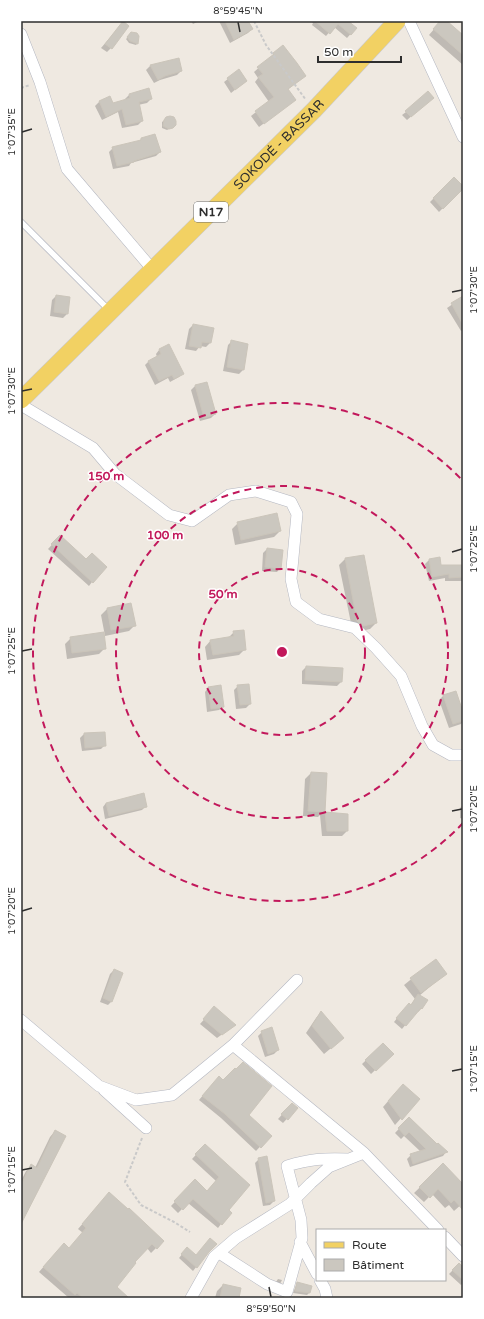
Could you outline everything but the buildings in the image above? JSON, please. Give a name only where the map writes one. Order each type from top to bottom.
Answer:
[{"type":"main road","name":"SOKODÉ - BASSAR","points":[[21,400],[314,110],[397,21]]},
{"type":"street","points":[[409,21],[463,137]]},
{"type":"street","points":[[21,34],[40,82],[67,169],[153,270]]},
{"type":"street","points":[[21,405],[93,448],[116,474],[169,515],[192,521],[229,496],[256,491],[291,502],[297,514],[291,579],[296,602],[319,619],[355,628],[401,676],[422,726],[433,745],[452,755],[463,755]]},
{"type":"street","points":[[99,1086],[136,1100],[172,1094],[233,1045],[297,980]]},
{"type":"street","points":[[21,1020],[146,1128]]},
{"type":"street","points":[[233,1045],[364,1152],[437,1229]]},
{"type":"street","points":[[192,1298],[214,1257],[236,1238],[290,1204],[329,1167],[364,1152]]},
{"type":"street","points":[[219,1253],[267,1284],[287,1292],[302,1238],[301,1220],[287,1166],[308,1160],[327,1158],[348,1159]]},
{"type":"street","points":[[446,1238],[462,1251]]},
{"type":"street","points":[[300,1242],[316,1272]]},
{"type":"street","points":[[321,1281],[325,1289],[327,1298]]},
{"type":"lane","points":[[21,222],[110,312]]},
{"type":"path","points":[[254,21],[266,45],[314,110]]},
{"type":"path","points":[[146,1128],[125,1182],[141,1205],[190,1232]]}]
